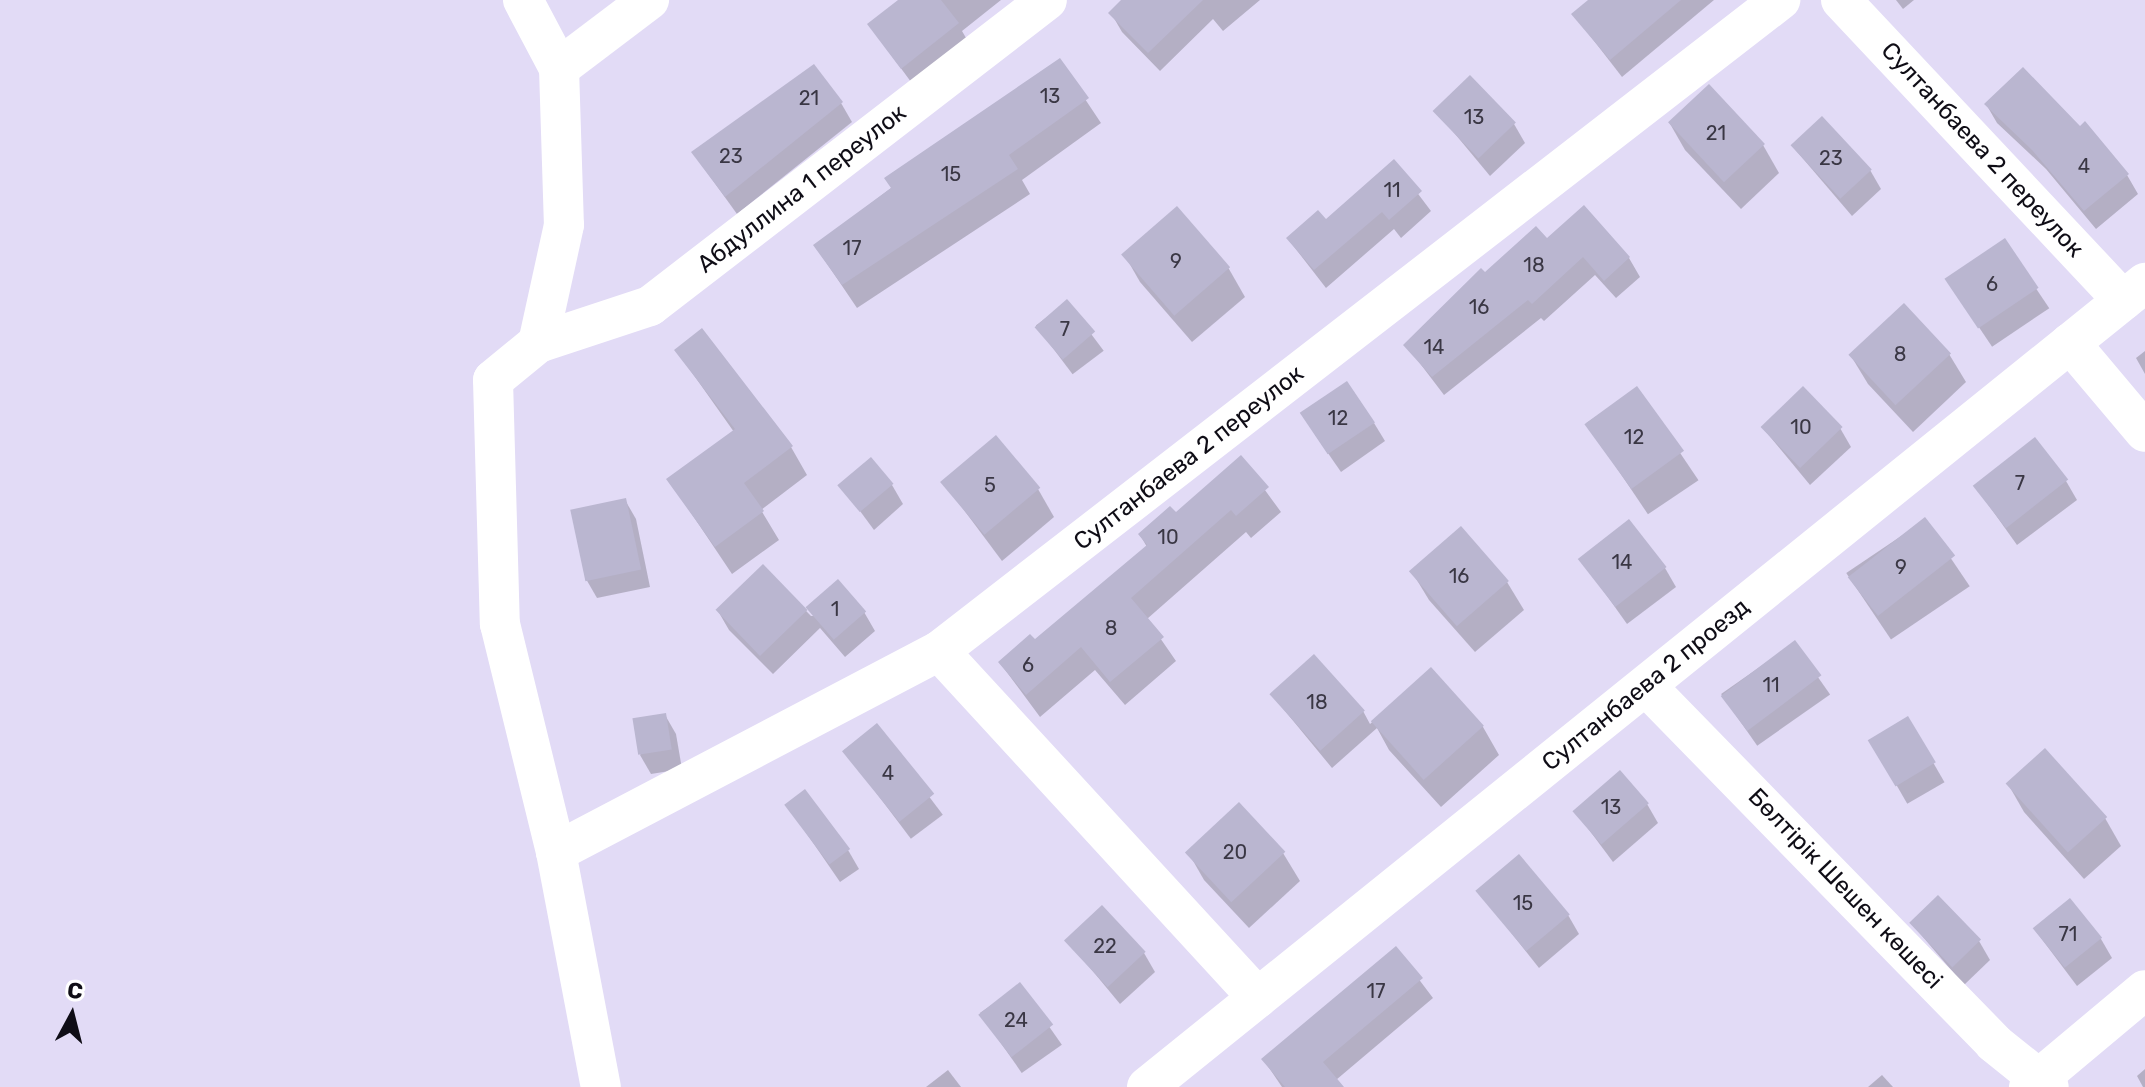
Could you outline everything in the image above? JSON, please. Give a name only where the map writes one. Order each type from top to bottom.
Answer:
[{"type":"street","points":[[523,0],[559,68],[564,225],[538,343],[493,380],[492,494],[500,624],[556,852],[601,1087]]},
{"type":"street","points":[[559,68],[649,0]]},
{"type":"street","name":"Абдуллина 1 переулок","points":[[538,343],[650,306],[1047,0]]},
{"type":"street","name":"Султанбаева 2 переулок","points":[[556,852],[939,651],[1780,0]]},
{"type":"street","name":"Султанбаева 2 переулок","points":[[1841,0],[2134,292]]},
{"type":"street","name":"Султанбаева 2 проезд","points":[[1147,1087],[2134,292]]},
{"type":"street","points":[[2070,343],[2145,432]]},
{"type":"street","points":[[939,651],[1258,998]]},
{"type":"street","name":"Бөлтірік Шешен көшесі","points":[[1646,686],[1994,1043],[2039,1084]]},
{"type":"street","points":[[2039,1084],[2145,990]]},
{"type":"building","points":[[898,0],[941,0],[959,23],[901,69],[867,24]]},
{"type":"building","points":[[1121,0],[1203,0],[1148,53],[1108,13]]},
{"type":"building","points":[[1588,0],[1681,0],[1610,60],[1571,14]]},
{"type":"building","points":[[1060,58],[1089,98],[1009,155],[1018,169],[842,285],[813,245],[891,188],[884,178]]},
{"type":"building","points":[[814,64],[843,102],[725,197],[691,152]]},
{"type":"building","points":[[2023,67],[2080,126],[2085,121],[2129,174],[2084,211],[2032,150],[1984,104]]},
{"type":"building","points":[[1470,75],[1516,122],[1478,159],[1433,111]]},
{"type":"building","points":[[1709,84],[1765,144],[1724,182],[1668,122]]},
{"type":"building","points":[[1822,116],[1872,169],[1840,199],[1791,145]]},
{"type":"building","points":[[1394,159],[1422,191],[1389,220],[1382,212],[1314,270],[1286,238],[1318,210],[1326,219]]},
{"type":"building","points":[[1584,205],[1630,257],[1604,281],[1583,257],[1532,304],[1528,300],[1432,377],[1403,345],[1481,268],[1485,272],[1536,226],[1547,238]]},
{"type":"building","points":[[1177,206],[1230,267],[1174,316],[1121,255]]},
{"type":"building","points":[[2005,238],[2039,288],[1978,329],[1944,279]]},
{"type":"building","points":[[1067,299],[1095,331],[1063,360],[1035,327]]},
{"type":"building","points":[[1904,303],[1951,353],[1895,405],[1848,355]]},
{"type":"building","points":[[702,328],[793,446],[744,483],[764,511],[715,547],[666,479],[735,429],[674,350]]},
{"type":"building","points":[[1347,381],[1375,422],[1328,454],[1300,413]]},
{"type":"building","points":[[1637,386],[1684,451],[1631,489],[1584,424]]},
{"type":"building","points":[[1803,386],[1843,427],[1800,468],[1761,427]]},
{"type":"building","points":[[996,435],[1040,488],[984,535],[940,482]]},
{"type":"building","points":[[2035,437],[2068,480],[2006,528],[1973,486]]},
{"type":"building","points":[[1241,455],[1269,487],[1236,516],[1231,510],[1131,598],[1164,637],[1110,682],[1081,647],[1026,695],[998,662],[1030,634],[1035,639],[1147,545],[1138,534],[1170,506],[1176,512]]},
{"type":"building","points":[[871,457],[893,484],[860,512],[837,485]]},
{"type":"building","points":[[626,498],[641,569],[585,581],[570,510]]},
{"type":"building","points":[[1925,517],[1955,556],[1878,616],[1848,577]]},
{"type":"building","points":[[1629,519],[1667,567],[1615,607],[1578,559]]},
{"type":"building","points":[[1461,526],[1509,581],[1457,626],[1409,571]]},
{"type":"building","points":[[763,564],[807,610],[760,656],[716,610]]},
{"type":"building","points":[[838,579],[866,611],[834,640],[806,607]]},
{"type":"building","points":[[1795,640],[1821,675],[1747,731],[1721,696]]},
{"type":"building","points":[[1314,654],[1365,710],[1320,751],[1269,694]]},
{"type":"building","points":[[1431,667],[1484,726],[1424,780],[1371,721]]},
{"type":"building","points":[[666,713],[672,750],[638,755],[632,718]]},
{"type":"building","points":[[1908,716],[1936,762],[1896,786],[1868,740]]},
{"type":"building","points":[[877,723],[934,794],[899,822],[842,751]]},
{"type":"building","points":[[2045,748],[2107,817],[2068,853],[2006,783]]},
{"type":"building","points":[[1620,770],[1649,803],[1601,845],[1572,811]]},
{"type":"building","points":[[805,789],[850,849],[829,865],[784,805]]},
{"type":"building","points":[[1239,802],[1285,852],[1231,902],[1185,852]]},
{"type":"building","points":[[1519,854],[1570,915],[1526,951],[1475,891]]},
{"type":"building","points":[[1938,895],[1981,940],[1952,967],[1909,923]]},
{"type":"building","points":[[2070,898],[2102,938],[2065,968],[2033,928]]},
{"type":"building","points":[[1102,905],[1146,952],[1108,987],[1064,940]]},
{"type":"building","points":[[1396,946],[1423,978],[1323,1062],[1344,1087],[1285,1087],[1261,1059]]},
{"type":"building","points":[[1020,982],[1053,1025],[1011,1057],[978,1015]]}]
